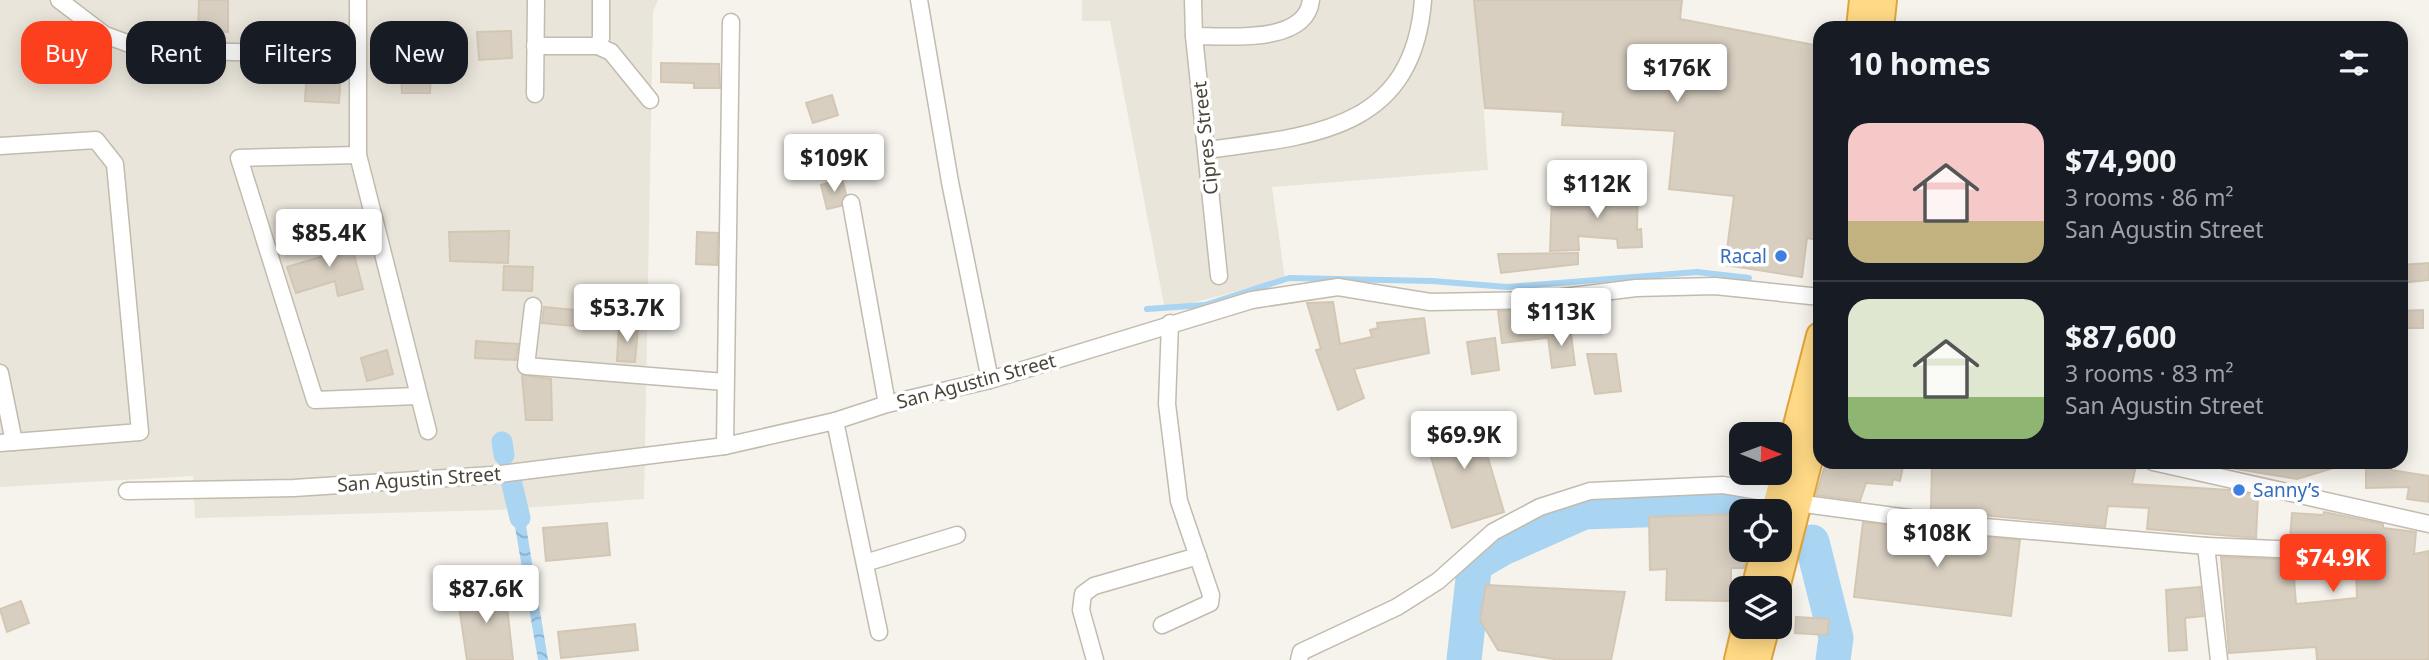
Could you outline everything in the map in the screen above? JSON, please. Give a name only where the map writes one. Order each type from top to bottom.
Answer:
[{"type":"highway","points":[[1861,21],[1863,0]]},
{"type":"highway","points":[[1881,21],[1883,0]]},
{"type":"highway","points":[[1785,499],[1813,368]]},
{"type":"highway","points":[[1786,499],[1813,433]]},
{"type":"highway","points":[[1738,660],[1743,639]]},
{"type":"highway","points":[[1757,660],[1763,639]]},
{"type":"street","points":[[60,0],[105,35],[146,50],[240,52]]},
{"type":"street","points":[[358,0],[358,155],[417,396],[428,430]]},
{"type":"street","points":[[535,94],[536,0]]},
{"type":"street","points":[[598,46],[601,38],[600,0]]},
{"type":"street","points":[[919,0],[950,182],[990,380]]},
{"type":"street","name":"Cipres Street","points":[[1193,0],[1194,36],[1219,276]]},
{"type":"street","points":[[1194,36],[1265,35],[1276,32],[1296,25],[1310,7],[1311,0]]},
{"type":"street","points":[[1207,150],[1305,137],[1335,128],[1376,103],[1404,71],[1415,51],[1423,0]]},
{"type":"street","points":[[725,446],[731,22]]},
{"type":"street","points":[[535,46],[598,46],[611,52],[650,100]]},
{"type":"street","points":[[0,146],[96,140],[116,164],[140,432],[7,442],[0,373]]},
{"type":"street","points":[[358,155],[239,158],[315,400],[417,396]]},
{"type":"street","points":[[851,203],[887,404]]},
{"type":"street","name":"San Agustin Street","points":[[127,491],[295,488],[479,476],[725,446],[835,421],[887,404],[990,380],[1252,300],[1338,287],[1430,302],[1539,300],[1636,288],[1715,286],[1813,296]]},
{"type":"street","points":[[533,306],[526,366],[725,382]]},
{"type":"street","points":[[1162,625],[1210,603],[1211,594],[1179,501],[1167,404],[1170,323]]},
{"type":"street","points":[[835,421],[879,632]]},
{"type":"street","points":[[2184,469],[2429,524]]},
{"type":"street","points":[[1299,660],[1301,652],[1397,607],[1438,581],[1493,532],[1540,507],[1590,491],[1679,485],[1723,485],[1770,499]]},
{"type":"street","points":[[1792,504],[1962,525],[2206,546],[2299,550]]},
{"type":"street","points":[[864,563],[957,535]]},
{"type":"street","points":[[2206,546],[2219,660]]},
{"type":"street","points":[[1095,660],[1081,610],[1083,594],[1094,586],[1198,556]]},
{"type":"shaded area","points":[[0,0],[658,0],[653,12],[644,499],[497,510],[195,518],[193,476],[0,487]]},
{"type":"shaded area","points":[[1082,0],[1476,0],[1488,170],[1272,187],[1285,279],[1165,310],[1110,21],[1082,21]]},
{"type":"water","points":[[520,518],[526,526],[548,660],[538,660],[515,527]]},
{"type":"building","points":[[199,0],[228,0],[228,32],[226,21],[198,21]]},
{"type":"building","points":[[1474,0],[1682,0],[1680,19],[1813,45],[1813,239],[1807,238],[1802,277],[1725,265],[1734,196],[1669,189],[1675,131],[1562,125],[1563,112],[1485,108]]},
{"type":"building","points":[[511,31],[512,58],[479,60],[477,32]]},
{"type":"building","points":[[661,63],[719,64],[720,88],[694,88],[694,83],[661,82]]},
{"type":"building","points":[[306,84],[340,84],[339,103],[305,101]]},
{"type":"building","points":[[401,84],[431,84],[430,93],[402,93]]},
{"type":"building","points":[[832,95],[838,115],[813,123],[806,103]]},
{"type":"building","points":[[842,179],[846,194],[841,206],[827,209],[821,185]]},
{"type":"building","points":[[1612,180],[1638,182],[1637,230],[1641,229],[1642,247],[1618,248],[1617,239],[1578,236],[1579,250],[1550,251],[1552,196],[1576,198],[1576,205],[1612,206]]},
{"type":"building","points":[[509,231],[508,263],[450,261],[449,232]]},
{"type":"building","points":[[697,232],[718,233],[717,265],[696,264]]},
{"type":"building","points":[[349,235],[363,289],[338,296],[335,281],[296,293],[287,267],[327,255],[323,243]]},
{"type":"building","points":[[1578,253],[1578,264],[1501,273],[1498,254]]},
{"type":"building","points":[[2429,263],[2429,280],[2408,282],[2408,264]]},
{"type":"building","points":[[504,266],[533,267],[532,291],[503,290]]},
{"type":"building","points":[[1333,302],[1340,344],[1372,337],[1370,330],[1378,328],[1377,323],[1424,318],[1429,353],[1354,369],[1364,398],[1338,410],[1316,350],[1321,349],[1307,303]]},
{"type":"building","points":[[544,307],[575,310],[574,326],[542,323]]},
{"type":"building","points":[[1542,310],[1546,338],[1502,343],[1498,311]]},
{"type":"building","points":[[2423,310],[2423,328],[2408,328],[2408,311]]},
{"type":"building","points":[[619,326],[638,327],[635,362],[617,361]]},
{"type":"building","points":[[1570,327],[1575,365],[1552,368],[1547,330]]},
{"type":"building","points":[[1495,338],[1499,370],[1472,374],[1467,342]]},
{"type":"building","points":[[476,341],[518,344],[516,360],[475,358]]},
{"type":"building","points":[[387,350],[393,374],[367,381],[361,358]]},
{"type":"building","points":[[1587,354],[1616,354],[1621,391],[1595,394]]},
{"type":"building","points":[[522,375],[551,379],[552,420],[526,420]]},
{"type":"building","points":[[1475,414],[1504,512],[1452,528],[1423,430]]},
{"type":"building","points":[[1824,469],[1903,469],[1900,481],[1893,479],[1892,485],[1866,483],[1860,501],[1816,495]]},
{"type":"building","points":[[1932,469],[2132,469],[2135,470],[2132,484],[2230,490],[2258,496],[2256,538],[2147,529],[2149,508],[2108,506],[2105,527],[1931,510]]},
{"type":"building","points":[[2236,469],[2330,469],[2297,479]]},
{"type":"building","points":[[2366,469],[2391,469],[2429,476],[2429,502],[2407,499],[2409,487],[2366,488]]},
{"type":"building","points":[[2324,512],[2383,524],[2383,528],[2416,532],[2414,554],[2429,551],[2429,660],[2317,660],[2316,647],[2229,653],[2221,557],[2303,560],[2308,555],[2309,546],[2304,541],[2290,539],[2292,513],[2323,515]],"holes":[[[2293,566],[2356,569],[2357,598],[2296,604]]]},
{"type":"building","points":[[1729,514],[1729,562],[1745,562],[1744,568],[1731,568],[1729,601],[1666,600],[1667,569],[1650,570],[1649,517]]},
{"type":"building","points":[[1863,522],[2020,540],[2011,616],[1854,597]]},
{"type":"building","points":[[607,523],[610,555],[546,561],[543,528]]},
{"type":"building","points":[[1486,585],[1625,592],[1611,660],[1560,660],[1498,650],[1480,620]]},
{"type":"building","points":[[2200,587],[2203,616],[2185,618],[2187,650],[2169,651],[2166,590]]},
{"type":"building","points":[[505,589],[513,660],[467,660],[457,593]]},
{"type":"building","points":[[21,601],[29,623],[7,632],[0,609]]},
{"type":"building","points":[[1796,617],[1829,619],[1827,635],[1795,633]]},
{"type":"building","points":[[635,624],[638,650],[561,658],[558,632]]},
{"type":"waterway","points":[[1147,309],[1205,305],[1289,278],[1432,281],[1507,287],[1697,272],[1749,278]]},
{"type":"waterway","points":[[502,442],[504,455]]},
{"type":"waterway","points":[[511,480],[520,518]]},
{"type":"waterway","points":[[1464,660],[1474,570],[1479,562],[1503,548],[1584,512],[1729,507]]},
{"type":"waterway","points":[[1812,542],[1836,638],[1833,660]]},
{"type":"place","name":"Racal","points":[[1781,256]]},
{"type":"place","name":"Sanny’s","points":[[2239,490]]}]
